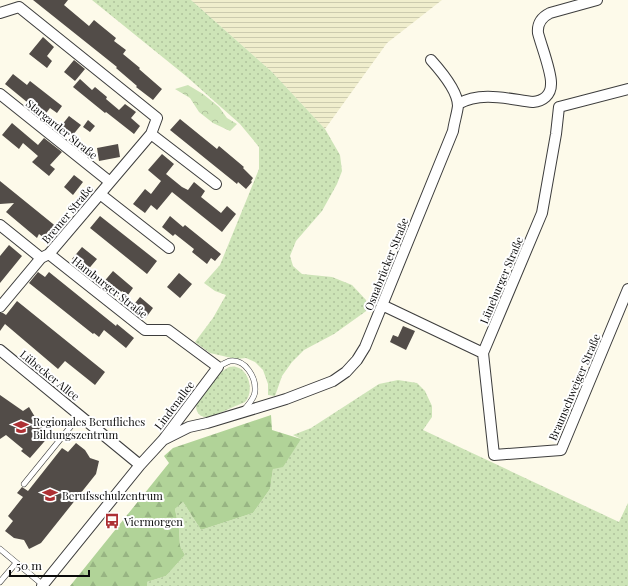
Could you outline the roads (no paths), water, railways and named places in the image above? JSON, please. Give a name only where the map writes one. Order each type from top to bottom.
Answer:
[{"type":"street","points":[[431,60],[445,76],[451,86],[458,104],[472,98],[488,96],[540,102],[548,96],[551,84],[537,29],[540,20],[550,12],[597,0]]},
{"type":"street","name":"Bremer Straße","points":[[0,13],[19,7],[157,118],[151,134],[0,307]]},
{"type":"street","points":[[548,96],[559,107],[628,89]]},
{"type":"street","name":"Stargarder Straße","points":[[0,94],[110,182]]},
{"type":"street","name":"Osnabrücker Straße","points":[[163,440],[189,427],[242,413],[319,388],[346,372],[357,360],[365,347],[452,131],[458,104]]},
{"type":"street","name":"Lüneburger Straße","points":[[483,353],[542,213],[556,134],[559,107]]},
{"type":"street","points":[[151,134],[216,184]]},
{"type":"street","points":[[100,194],[169,248]]},
{"type":"street","name":"Hamburger Straße","points":[[0,225],[45,256],[145,330],[168,330],[218,367]]},
{"type":"street","name":"Braunschweiger Straße","points":[[483,353],[494,455],[561,450],[628,289]]},
{"type":"street","points":[[382,306],[483,353]]},
{"type":"street","name":"Lübecker Allee","points":[[0,350],[140,465]]},
{"type":"street","name":"Lindenallee","points":[[42,586],[140,465],[163,440],[218,367]]},
{"type":"lane","points":[[218,367],[229,361],[239,362],[250,371],[254,381],[255,393],[250,403],[242,413]]},
{"type":"lane","points":[[24,484],[80,415]]},
{"type":"lane","points":[[0,549],[42,586]]},
{"type":"lane","points":[[0,582],[16,563]]},
{"type":"place","name":"Regionales Berufliches Bildungszentrum","points":[[21,427]]},
{"type":"place","name":"Berufsschulzentrum","points":[[50,495]]},
{"type":"place","name":"Viermorgen","points":[[112,521]]}]
